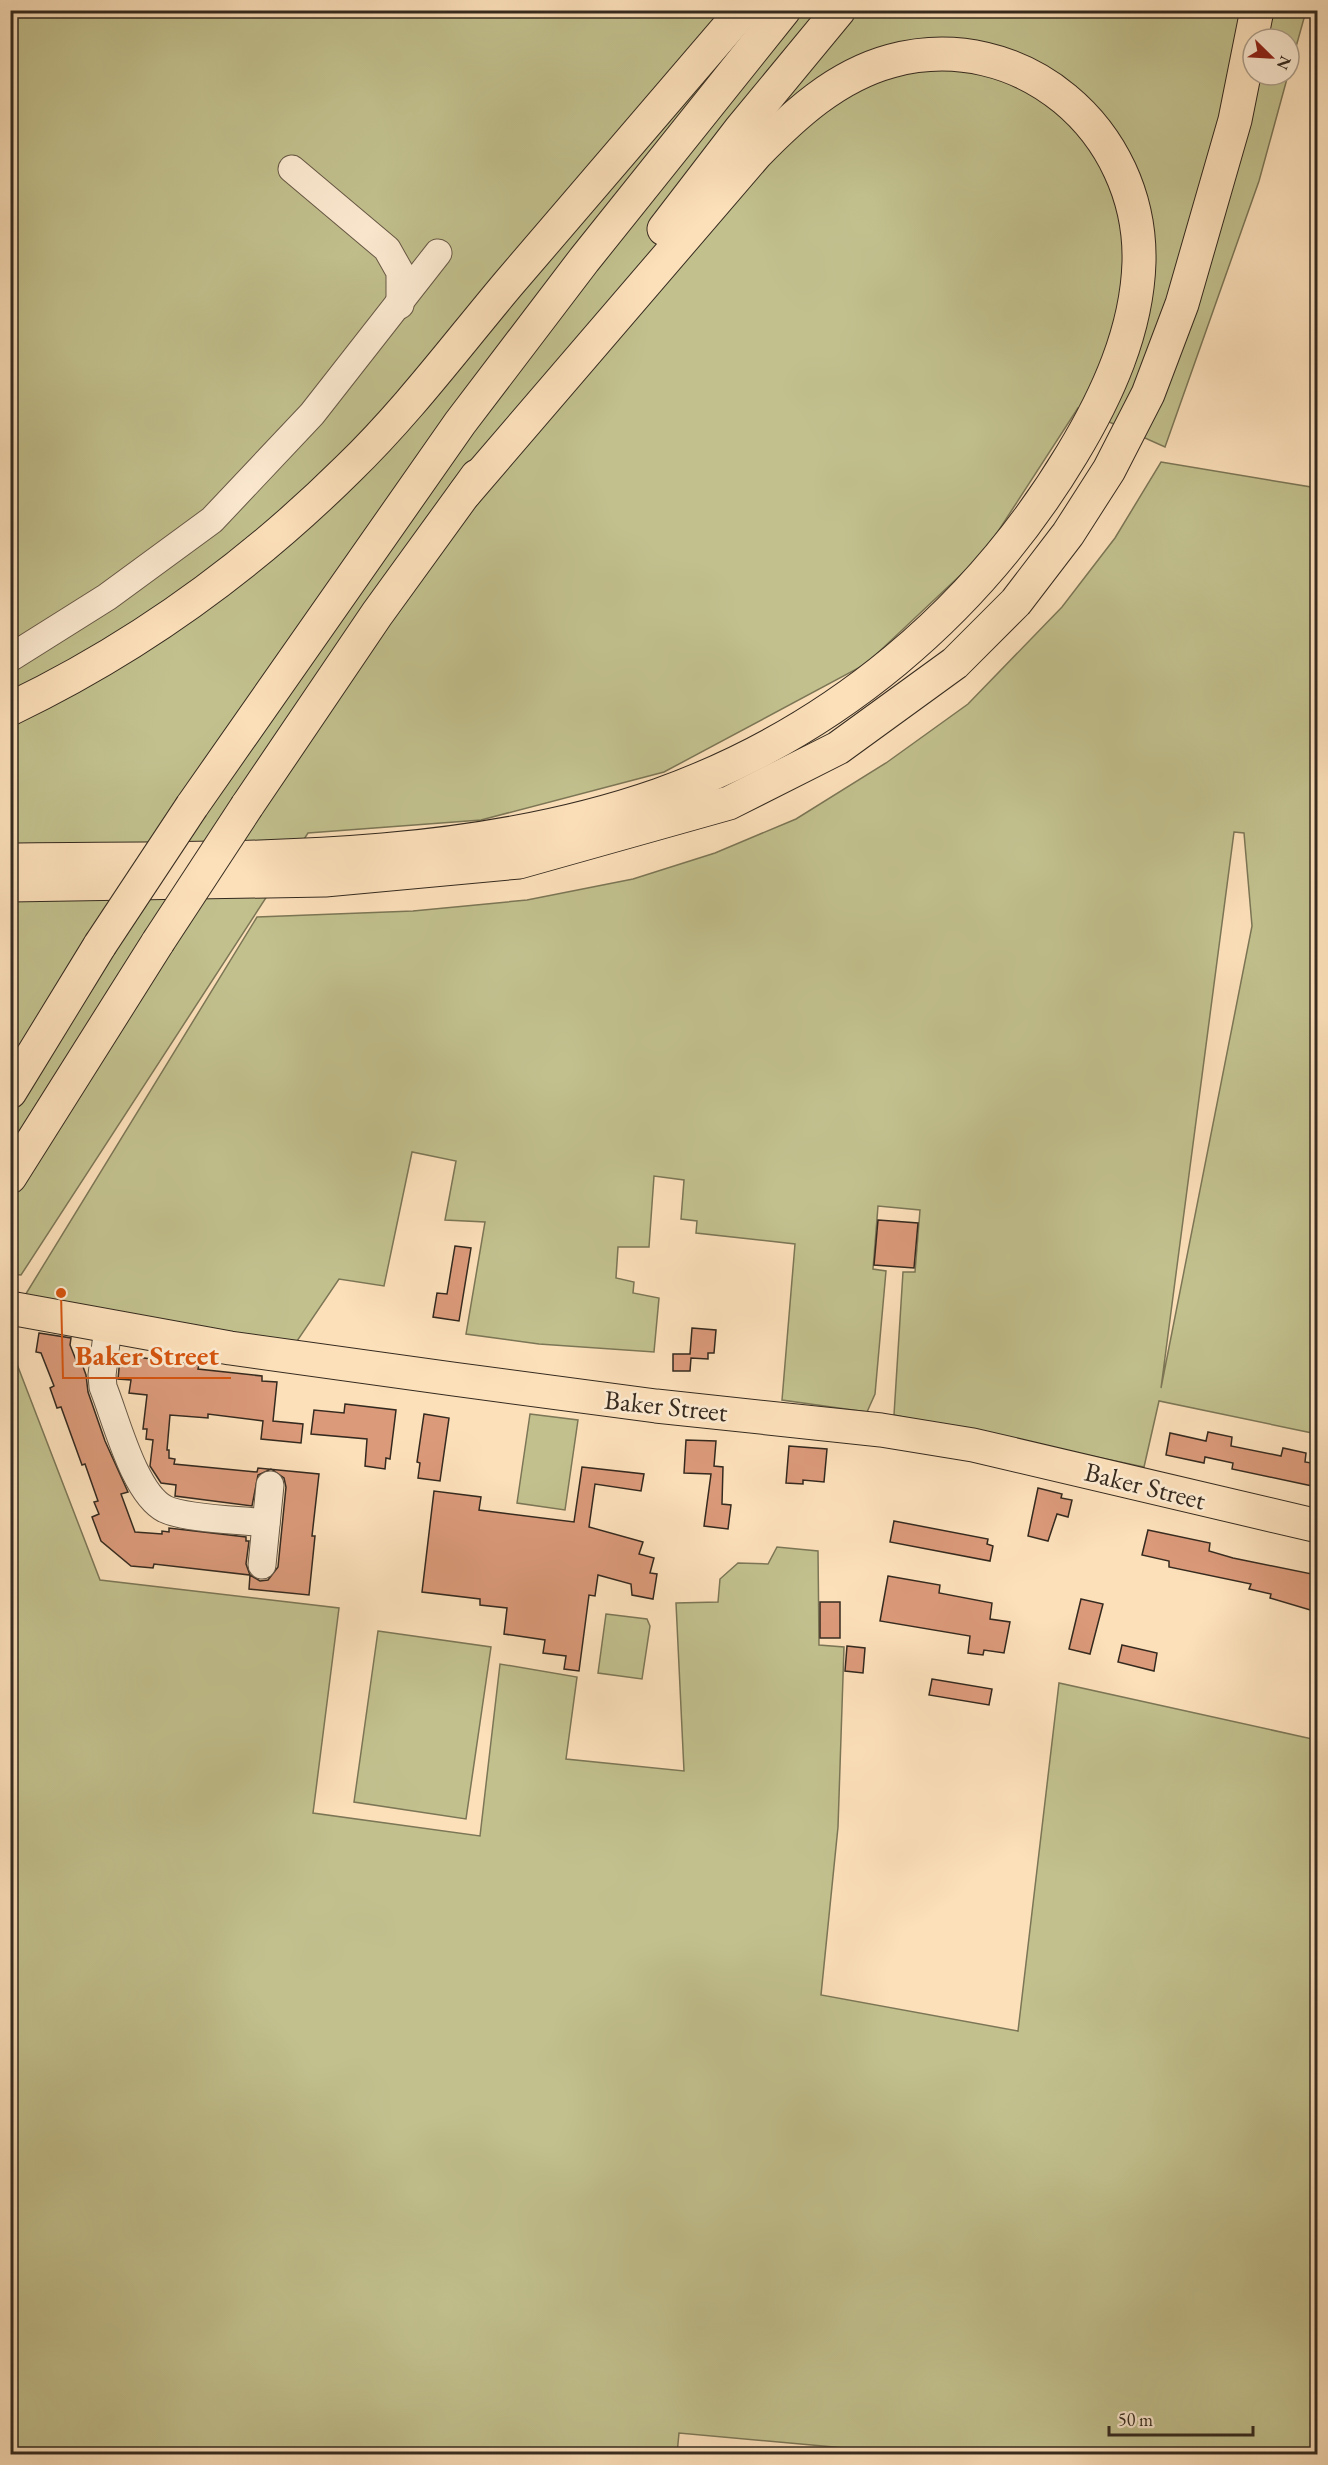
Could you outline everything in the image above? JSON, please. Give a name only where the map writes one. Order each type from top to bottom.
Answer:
[{"type":"main road","points":[[10,709],[90,666],[184,607],[267,543],[350,468],[430,381],[506,287],[743,10]]},
{"type":"main road","points":[[10,1092],[100,945],[192,806],[460,423],[584,260],[784,10]]},
{"type":"main road","points":[[10,1177],[158,942],[377,614],[465,492],[740,130],[839,10]]},
{"type":"main road","points":[[10,885],[326,880],[519,861],[729,803],[838,748],[956,663],[1016,602],[1068,534],[1110,470],[1148,394],[1182,304],[1235,120],[1257,10]]},
{"type":"main road","points":[[10,860],[299,854],[443,843],[520,831],[600,813],[659,794],[752,755],[821,716],[883,673],[971,591],[1051,489],[1086,430],[1113,374],[1128,330],[1139,259],[1135,218],[1128,191],[1111,151],[1077,107],[1053,88],[1000,63],[940,55],[912,57],[887,62],[856,75],[826,91],[790,120],[756,154],[465,492]]},
{"type":"main road","name":"Baker Street","points":[[10,1308],[230,1348],[656,1406],[881,1430],[973,1445],[1317,1526]]},
{"type":"street","points":[[292,169],[387,249],[400,272],[400,305]]},
{"type":"street","points":[[10,658],[107,597],[212,520],[312,414],[400,305],[438,253]]},
{"type":"street","points":[[108,1327],[102,1374],[103,1387],[140,1481],[153,1498],[165,1509],[183,1514],[266,1523]]},
{"type":"street","points":[[262,1565],[270,1485]]},
{"type":"shaded area","points":[[11,11],[1306,11],[1301,29],[1301,27],[1241,27],[1241,87],[1285,87],[1259,181],[1165,447],[1078,408],[984,553],[866,664],[664,772],[481,820],[308,833],[21,1275],[11,1274]]},
{"type":"shaded area","points":[[1161,462],[1317,488],[1317,1434],[1159,1401],[1144,1467],[894,1415],[903,1272],[915,1272],[920,1210],[878,1206],[873,1269],[886,1271],[875,1394],[867,1412],[782,1400],[795,1244],[696,1233],[697,1221],[681,1219],[684,1180],[654,1176],[649,1247],[618,1247],[616,1278],[634,1282],[633,1293],[659,1298],[654,1352],[539,1344],[466,1334],[485,1222],[445,1220],[456,1161],[412,1152],[384,1286],[339,1279],[295,1344],[24,1297],[257,917],[413,911],[527,900],[633,879],[715,853],[796,819],[886,763],[968,704],[1062,607],[1115,538]],"holes":[[[1234,832],[1244,833],[1252,926],[1161,1388]]]},
{"type":"shaded area","points":[[10,1346],[100,1580],[339,1608],[313,1813],[480,1836],[500,1664],[577,1677],[566,1759],[684,1771],[676,1603],[718,1602],[720,1579],[738,1563],[768,1564],[777,1547],[818,1551],[819,1645],[844,1647],[838,1827],[821,1995],[1018,2031],[1059,1683],[1317,1740],[1317,2454],[911,2454],[679,2433],[677,2454],[11,2454]]},
{"type":"shaded area","points":[[530,1414],[578,1420],[565,1510],[517,1503]]},
{"type":"shaded area","points":[[606,1614],[647,1619],[650,1626],[642,1679],[598,1673]]},
{"type":"shaded area","points":[[378,1631],[491,1647],[466,1819],[354,1802]]},
{"type":"building","points":[[878,1220],[918,1223],[914,1268],[874,1265]]},
{"type":"building","points":[[455,1246],[471,1248],[459,1321],[433,1317],[437,1293],[447,1294]]},
{"type":"building","points":[[692,1328],[716,1330],[714,1353],[708,1353],[708,1359],[691,1358],[690,1371],[673,1371],[673,1354],[690,1354]]},
{"type":"building","points":[[39,1333],[71,1338],[70,1345],[78,1365],[82,1364],[88,1392],[105,1441],[128,1492],[121,1494],[135,1532],[162,1534],[162,1531],[169,1532],[169,1528],[246,1537],[246,1541],[249,1541],[246,1564],[250,1575],[154,1564],[153,1568],[131,1566],[101,1541],[92,1517],[99,1514],[94,1502],[98,1501],[61,1407],[57,1408],[50,1388],[54,1386],[41,1353],[36,1352]]},
{"type":"building","points":[[128,1356],[199,1365],[198,1369],[262,1376],[262,1381],[277,1382],[273,1421],[303,1424],[301,1443],[261,1439],[263,1421],[208,1414],[208,1418],[170,1415],[167,1450],[169,1450],[169,1458],[175,1459],[174,1464],[257,1472],[258,1468],[271,1469],[258,1475],[252,1506],[175,1496],[176,1485],[161,1483],[150,1466],[153,1440],[146,1439],[147,1429],[143,1429],[147,1395],[129,1393],[131,1380],[118,1379],[120,1358]]},
{"type":"building","points":[[345,1404],[396,1410],[390,1459],[386,1458],[385,1469],[365,1466],[367,1439],[311,1434],[314,1410],[344,1413]]},
{"type":"building","points":[[424,1414],[449,1418],[440,1481],[418,1478],[420,1463],[417,1462]]},
{"type":"building","points":[[1208,1432],[1232,1437],[1231,1446],[1281,1456],[1283,1448],[1306,1453],[1305,1462],[1317,1464],[1317,1487],[1232,1469],[1233,1463],[1205,1457],[1204,1463],[1166,1455],[1170,1433],[1206,1441]]},
{"type":"building","points":[[686,1440],[716,1441],[714,1466],[723,1467],[722,1504],[731,1505],[728,1529],[704,1526],[711,1474],[684,1473]]},
{"type":"building","points":[[789,1446],[827,1449],[824,1482],[803,1480],[803,1484],[786,1483]]},
{"type":"building","points":[[582,1467],[644,1474],[641,1491],[595,1484],[589,1527],[643,1542],[639,1554],[654,1558],[650,1573],[657,1574],[653,1599],[632,1595],[631,1584],[598,1575],[595,1596],[589,1595],[579,1671],[564,1669],[566,1656],[543,1653],[545,1640],[504,1634],[507,1608],[480,1605],[480,1599],[422,1592],[434,1491],[481,1497],[479,1510],[574,1522]]},
{"type":"building","points":[[271,1469],[319,1474],[312,1536],[315,1536],[309,1595],[249,1589],[250,1575],[260,1581],[268,1580],[278,1567],[286,1487],[284,1478]]},
{"type":"building","points":[[1038,1488],[1062,1494],[1061,1498],[1072,1500],[1068,1517],[1057,1514],[1048,1541],[1028,1536]]},
{"type":"building","points":[[894,1521],[988,1539],[987,1544],[993,1546],[990,1561],[890,1542]]},
{"type":"building","points":[[1148,1530],[1210,1543],[1209,1551],[1233,1558],[1317,1575],[1317,1612],[1270,1598],[1271,1594],[1249,1589],[1251,1584],[1169,1567],[1169,1561],[1142,1555]]},
{"type":"building","points":[[888,1576],[940,1585],[939,1593],[992,1603],[990,1619],[1010,1622],[1004,1653],[984,1650],[983,1655],[968,1653],[970,1636],[880,1621]]},
{"type":"building","points":[[1081,1599],[1103,1604],[1090,1654],[1069,1649]]},
{"type":"building","points":[[820,1602],[840,1602],[840,1638],[820,1638]]},
{"type":"building","points":[[1122,1645],[1157,1653],[1154,1671],[1118,1662]]},
{"type":"building","points":[[847,1646],[865,1648],[863,1673],[845,1671]]},
{"type":"building","points":[[932,1679],[992,1689],[989,1705],[929,1695]]},
{"type":"place","name":"Baker Street","points":[[61,1293]]}]
